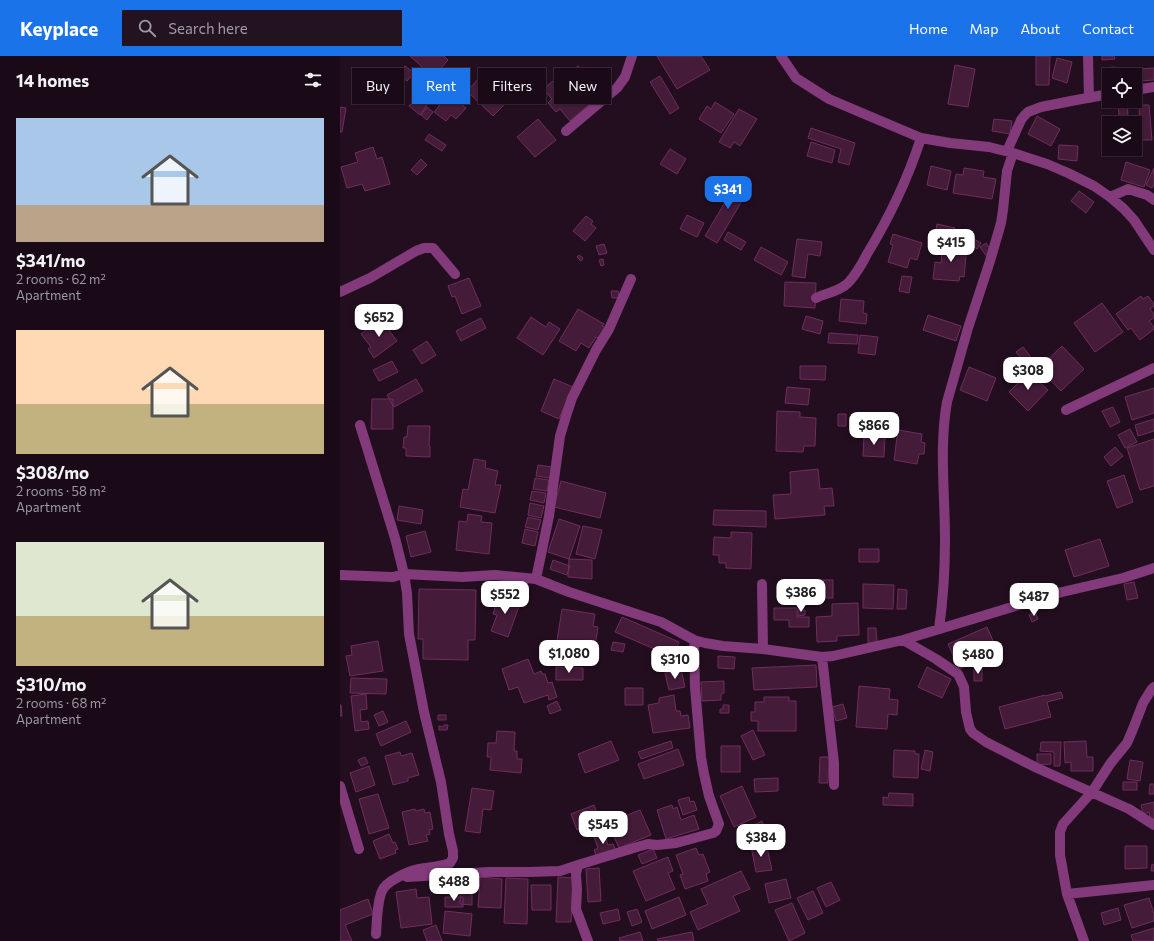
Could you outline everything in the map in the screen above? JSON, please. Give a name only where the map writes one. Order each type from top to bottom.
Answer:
[{"type":"street","points":[[566,130],[617,88],[624,78],[632,56]]},
{"type":"street","points":[[781,56],[796,78],[829,99],[921,138],[989,147],[1010,152],[1047,164],[1094,186],[1124,209],[1134,220],[1154,250]]},
{"type":"street","points":[[1088,56],[1089,98]]},
{"type":"street","points":[[1142,89],[1154,87]]},
{"type":"street","points":[[939,629],[945,560],[943,447],[945,412],[968,328],[990,261],[1000,223],[1010,152],[1021,120],[1028,112],[1041,107],[1102,95]]},
{"type":"street","points":[[816,298],[843,287],[855,274],[873,245],[889,214],[909,172],[921,138]]},
{"type":"street","points":[[1110,197],[1128,189],[1147,195],[1154,200]]},
{"type":"street","points":[[340,292],[370,278],[416,251],[424,248],[433,248],[455,274]]},
{"type":"street","points":[[536,579],[549,516],[560,436],[567,413],[572,398],[596,350],[609,329],[631,279]]},
{"type":"street","points":[[1066,410],[1154,368]]},
{"type":"street","points":[[360,425],[395,538],[404,574],[407,593],[410,642],[424,712],[440,775],[449,834],[454,855],[450,863],[416,870],[387,884],[382,891],[380,899],[376,934]]},
{"type":"street","points":[[340,575],[393,577],[404,574],[462,577],[495,575],[536,579],[570,592],[661,622],[694,640],[705,643],[822,657],[833,656],[903,640],[1062,592],[1124,578],[1154,568]]},
{"type":"street","points":[[762,584],[763,649]]},
{"type":"street","points":[[399,877],[489,872],[560,871],[636,847],[648,844],[658,845],[676,843],[713,833],[718,829],[719,824],[709,796],[701,757],[694,640]]},
{"type":"street","points":[[903,640],[958,674],[964,687],[966,712],[970,729],[973,733],[986,742],[1037,768],[1128,809],[1154,825]]},
{"type":"street","points":[[822,657],[834,763],[834,785]]},
{"type":"street","points":[[1084,941],[1067,894],[1060,855],[1060,832],[1062,824],[1092,792],[1110,764],[1127,743],[1143,703],[1154,687]]},
{"type":"street","points":[[340,786],[359,849]]},
{"type":"street","points":[[578,865],[576,874],[578,890],[576,909],[588,941]]},
{"type":"street","points":[[1067,894],[1154,885]]},
{"type":"building","points":[[410,56],[444,56],[448,60],[441,68],[423,68]]},
{"type":"building","points":[[657,56],[701,56],[710,70],[677,89]]},
{"type":"building","points":[[1036,56],[1050,56],[1049,85],[1036,85]]},
{"type":"building","points":[[1102,56],[1114,56],[1115,59],[1102,60]]},
{"type":"building","points":[[1057,58],[1072,62],[1067,83],[1052,78]]},
{"type":"building","points":[[955,65],[975,69],[968,107],[948,104]]},
{"type":"building","points":[[405,66],[412,71],[412,75],[407,81],[404,79],[403,68]]},
{"type":"building","points":[[1154,68],[1154,80],[1142,81],[1142,69]]},
{"type":"building","points":[[660,76],[679,108],[670,114],[650,82]]},
{"type":"building","points":[[478,79],[478,102],[470,94],[470,88]]},
{"type":"building","points":[[554,80],[554,104],[590,104],[570,121],[560,109],[556,112],[548,103],[552,99],[546,92],[546,87]]},
{"type":"building","points":[[715,102],[734,114],[721,133],[699,119],[707,106],[711,109]]},
{"type":"building","points":[[412,103],[412,104],[427,105],[420,115],[409,106]]},
{"type":"building","points":[[441,104],[461,104],[466,108],[456,119],[451,115],[446,121],[434,112]]},
{"type":"building","points":[[481,104],[505,104],[493,116]]},
{"type":"building","points":[[1142,105],[1149,105],[1152,140],[1142,140],[1142,116],[1139,116],[1139,108],[1142,108]]},
{"type":"building","points":[[340,107],[346,108],[342,132],[340,132]]},
{"type":"building","points":[[427,107],[433,112],[427,120],[421,115]]},
{"type":"building","points":[[1118,108],[1127,108],[1128,116],[1119,116]]},
{"type":"building","points":[[739,109],[757,119],[740,146],[734,142],[730,148],[719,142]]},
{"type":"building","points":[[1037,116],[1060,129],[1051,146],[1028,134]]},
{"type":"building","points":[[538,119],[556,140],[535,157],[517,137]]},
{"type":"building","points":[[994,119],[1012,121],[1010,134],[992,131]]},
{"type":"building","points":[[811,128],[855,143],[849,165],[838,162],[841,149],[808,138]]},
{"type":"building","points":[[429,134],[446,145],[442,151],[425,140]]},
{"type":"building","points":[[811,142],[835,150],[832,163],[807,156]]},
{"type":"building","points":[[1059,145],[1078,146],[1077,161],[1058,159]]},
{"type":"building","points":[[373,147],[377,159],[382,157],[390,184],[365,191],[362,184],[347,188],[341,167],[358,162],[355,153]]},
{"type":"building","points":[[670,149],[686,159],[677,174],[660,164]]},
{"type":"building","points":[[421,159],[427,165],[417,175],[411,170]]},
{"type":"building","points":[[1126,162],[1150,170],[1144,187],[1121,180]]},
{"type":"building","points":[[931,166],[951,171],[947,190],[927,185]]},
{"type":"building","points":[[964,168],[984,171],[983,177],[996,179],[992,199],[953,193],[956,174],[963,175]]},
{"type":"building","points":[[1154,168],[1154,184],[1152,188],[1146,185]]},
{"type":"building","points":[[740,177],[752,184],[717,243],[705,236]]},
{"type":"building","points":[[1079,191],[1094,202],[1086,213],[1071,201]]},
{"type":"building","points":[[687,215],[704,223],[697,237],[680,229]]},
{"type":"building","points":[[586,216],[593,221],[591,224],[596,228],[585,241],[573,231]]},
{"type":"building","points":[[937,224],[955,228],[952,240],[935,236]]},
{"type":"building","points":[[728,232],[746,242],[741,250],[724,240]]},
{"type":"building","points":[[964,233],[981,243],[977,249],[960,238]]},
{"type":"building","points":[[893,234],[922,243],[917,260],[910,258],[907,268],[888,262],[893,245],[890,244]]},
{"type":"building","points":[[797,239],[822,242],[820,256],[808,254],[805,278],[792,276]]},
{"type":"building","points":[[943,243],[967,245],[964,277],[960,276],[959,281],[933,279],[935,262],[941,263]]},
{"type":"building","points":[[986,243],[991,250],[987,253],[989,256],[987,257],[980,247]]},
{"type":"building","points":[[604,244],[607,253],[599,255],[596,246]]},
{"type":"building","points":[[761,247],[788,262],[781,275],[754,260]]},
{"type":"building","points":[[579,255],[583,258],[581,261],[577,257]]},
{"type":"building","points":[[603,259],[604,265],[601,266],[599,260]]},
{"type":"building","points":[[902,276],[912,277],[909,293],[899,291]]},
{"type":"building","points":[[469,278],[481,306],[462,314],[455,296],[452,297],[448,286]]},
{"type":"building","points":[[785,282],[816,283],[815,308],[784,306]]},
{"type":"building","points":[[611,291],[618,291],[619,298],[612,298]]},
{"type":"building","points":[[1141,296],[1143,299],[1148,296],[1154,304],[1154,306],[1150,309],[1154,314],[1154,318],[1149,321],[1154,329],[1140,340],[1131,328],[1128,330],[1116,314]]},
{"type":"building","points":[[841,299],[864,301],[863,313],[867,314],[866,324],[839,321]]},
{"type":"building","points":[[1102,303],[1123,332],[1095,352],[1074,323]]},
{"type":"building","points":[[578,309],[604,324],[602,326],[606,328],[600,339],[596,337],[589,348],[581,343],[576,351],[559,341]]},
{"type":"building","points":[[928,315],[961,326],[956,341],[923,330]]},
{"type":"building","points":[[806,316],[823,321],[820,334],[802,329]]},
{"type":"building","points":[[531,317],[546,327],[549,322],[560,329],[543,355],[517,338]]},
{"type":"building","points":[[380,318],[397,341],[374,358],[368,349],[371,347],[361,334]]},
{"type":"building","points":[[481,318],[486,328],[461,341],[456,331]]},
{"type":"building","points":[[829,333],[858,335],[857,344],[828,343]]},
{"type":"building","points":[[860,335],[878,337],[875,355],[858,353]]},
{"type":"building","points":[[427,341],[436,355],[422,364],[413,350]]},
{"type":"building","points":[[1062,346],[1084,369],[1061,391],[1039,368]]},
{"type":"building","points":[[1023,347],[1037,365],[1030,370],[1016,352]]},
{"type":"building","points":[[392,361],[398,372],[379,381],[373,370]]},
{"type":"building","points":[[800,366],[826,366],[825,380],[800,379]]},
{"type":"building","points":[[969,367],[996,378],[987,401],[960,390]]},
{"type":"building","points":[[1029,372],[1048,390],[1028,411],[1009,392]]},
{"type":"building","points":[[416,379],[423,391],[394,407],[387,395]]},
{"type":"building","points":[[554,379],[573,387],[559,419],[541,411]]},
{"type":"building","points":[[787,387],[810,389],[808,405],[785,403]]},
{"type":"building","points":[[1154,388],[1154,413],[1132,420],[1125,397]]},
{"type":"building","points":[[372,399],[393,399],[393,429],[371,429]]},
{"type":"building","points":[[1113,407],[1120,422],[1110,427],[1102,411]]},
{"type":"building","points":[[777,411],[800,412],[800,417],[816,418],[815,446],[804,446],[803,452],[776,451]]},
{"type":"building","points":[[838,414],[846,414],[846,426],[838,426]]},
{"type":"building","points":[[852,415],[887,417],[887,429],[851,427]]},
{"type":"building","points":[[1154,419],[1154,431],[1138,436],[1135,425]]},
{"type":"building","points":[[408,426],[430,426],[430,457],[406,456],[406,448],[403,448],[404,437],[407,437]]},
{"type":"building","points":[[1130,429],[1137,442],[1125,448],[1118,435]]},
{"type":"building","points":[[898,430],[922,434],[921,442],[925,443],[924,454],[919,454],[917,464],[894,460]]},
{"type":"building","points":[[864,434],[885,436],[884,457],[863,456]]},
{"type":"building","points":[[1154,439],[1154,486],[1140,490],[1127,448]]},
{"type":"building","points":[[1115,447],[1123,456],[1111,466],[1104,457]]},
{"type":"building","points":[[474,459],[486,461],[485,468],[498,471],[495,485],[501,485],[495,513],[460,507],[463,489],[468,490]]},
{"type":"building","points":[[538,465],[552,467],[550,478],[536,476]]},
{"type":"building","points":[[818,469],[820,489],[832,488],[834,506],[824,506],[825,515],[775,519],[773,495],[791,494],[790,472]]},
{"type":"building","points":[[1124,475],[1133,502],[1117,508],[1107,481]]},
{"type":"building","points":[[535,478],[549,480],[547,491],[533,489]]},
{"type":"building","points":[[561,481],[606,493],[600,518],[554,507]]},
{"type":"building","points":[[532,491],[546,493],[544,503],[530,500]]},
{"type":"building","points":[[530,503],[544,506],[541,518],[528,515]]},
{"type":"building","points":[[399,506],[423,510],[421,524],[397,520]]},
{"type":"building","points":[[714,510],[766,511],[766,527],[713,525]]},
{"type":"building","points":[[468,514],[482,516],[481,522],[492,523],[489,554],[456,550],[459,521],[467,522]]},
{"type":"building","points":[[528,517],[541,520],[538,530],[525,527]]},
{"type":"building","points":[[559,519],[580,526],[569,559],[548,552]]},
{"type":"building","points":[[583,526],[602,530],[595,559],[576,554]]},
{"type":"building","points":[[525,529],[538,532],[535,546],[522,543]]},
{"type":"building","points":[[425,531],[431,552],[411,557],[406,536]]},
{"type":"building","points":[[731,532],[752,533],[751,569],[726,568],[726,563],[719,563],[719,555],[713,555],[714,537],[731,538]]},
{"type":"building","points":[[1100,539],[1109,566],[1074,577],[1065,550]]},
{"type":"building","points":[[859,549],[879,549],[879,562],[859,562]]},
{"type":"building","points":[[569,559],[592,560],[592,579],[568,577]]},
{"type":"building","points":[[553,560],[570,566],[567,575],[550,569]]},
{"type":"building","points":[[820,580],[833,580],[833,598],[820,598]]},
{"type":"building","points":[[1134,582],[1138,598],[1127,600],[1124,584]]},
{"type":"building","points":[[863,584],[894,585],[893,609],[863,608]]},
{"type":"building","points":[[419,589],[476,590],[475,640],[468,640],[468,660],[423,659],[423,639],[418,639]]},
{"type":"building","points":[[898,589],[907,590],[906,609],[897,609]]},
{"type":"building","points":[[504,595],[521,601],[508,637],[491,631],[497,615],[493,614],[497,602],[501,603]]},
{"type":"building","points":[[858,603],[859,635],[837,636],[837,641],[817,642],[816,617],[832,616],[832,604]]},
{"type":"building","points":[[774,608],[797,608],[797,617],[809,617],[809,627],[789,627],[789,620],[774,620]]},
{"type":"building","points":[[562,609],[595,614],[593,626],[598,627],[595,646],[579,643],[578,650],[556,647]]},
{"type":"building","points":[[798,610],[805,610],[805,615],[798,616]]},
{"type":"building","points":[[1035,612],[1038,619],[1032,622],[1029,615]]},
{"type":"building","points":[[622,617],[679,642],[673,657],[615,632]]},
{"type":"building","points":[[987,627],[998,652],[959,669],[948,644]]},
{"type":"building","points":[[868,628],[876,628],[877,642],[868,643]]},
{"type":"building","points":[[378,641],[383,671],[350,676],[346,656],[352,655],[351,646]]},
{"type":"building","points":[[613,642],[625,644],[623,652],[611,650]]},
{"type":"building","points":[[718,656],[735,657],[734,669],[718,668]]},
{"type":"building","points":[[528,659],[534,674],[541,671],[542,674],[545,674],[548,683],[552,682],[557,697],[549,700],[548,695],[524,703],[518,687],[509,690],[502,669]]},
{"type":"building","points":[[816,665],[817,687],[754,690],[752,668]]},
{"type":"building","points":[[556,667],[583,668],[583,680],[556,680]]},
{"type":"building","points":[[927,667],[951,679],[942,698],[918,687]]},
{"type":"building","points":[[681,669],[685,687],[669,690],[665,673]]},
{"type":"building","points":[[974,669],[982,669],[982,681],[974,681]]},
{"type":"building","points":[[351,678],[387,679],[386,694],[350,693]]},
{"type":"building","points":[[724,681],[724,693],[721,694],[721,700],[702,701],[701,682]]},
{"type":"building","points":[[859,686],[890,689],[889,699],[898,700],[897,715],[888,714],[887,729],[856,727]]},
{"type":"building","points":[[625,688],[643,688],[643,705],[625,705]]},
{"type":"building","points":[[1061,692],[1063,698],[1047,702],[1051,717],[1005,729],[999,707]]},
{"type":"building","points":[[366,694],[367,709],[360,710],[361,722],[368,721],[369,729],[355,731],[351,696]]},
{"type":"building","points":[[674,695],[676,711],[680,711],[681,716],[688,715],[690,728],[653,733],[648,705],[659,703],[659,698]]},
{"type":"building","points":[[764,697],[789,697],[789,701],[796,701],[796,731],[758,731],[758,721],[751,721],[751,712],[755,712],[755,702],[764,702]]},
{"type":"building","points":[[557,701],[561,710],[550,714],[547,706]]},
{"type":"building","points":[[843,704],[847,718],[836,721],[832,707]]},
{"type":"building","points":[[341,705],[342,716],[340,716]]},
{"type":"building","points":[[723,705],[729,705],[729,713],[720,713],[720,709],[723,709]]},
{"type":"building","points":[[383,711],[388,722],[379,726],[374,715]]},
{"type":"building","points":[[438,715],[446,715],[446,720],[438,720]]},
{"type":"building","points":[[406,721],[411,732],[381,746],[376,734]]},
{"type":"building","points":[[444,725],[448,725],[447,730],[439,730],[439,726],[443,727]]},
{"type":"building","points":[[753,730],[765,755],[753,760],[741,736]]},
{"type":"building","points":[[497,731],[515,732],[514,751],[517,751],[517,759],[522,759],[521,773],[490,770],[491,757],[487,757],[488,743],[496,743]]},
{"type":"building","points":[[611,741],[619,760],[585,773],[578,754]]},
{"type":"building","points":[[671,741],[673,748],[641,759],[638,752]]},
{"type":"building","points":[[1086,741],[1087,757],[1093,757],[1093,771],[1071,771],[1071,762],[1065,763],[1064,742]]},
{"type":"building","points":[[1041,742],[1061,742],[1060,766],[1054,766],[1054,752],[1040,751]]},
{"type":"building","points":[[721,746],[740,746],[740,772],[721,772]]},
{"type":"building","points":[[678,749],[684,765],[644,779],[638,764]]},
{"type":"building","points":[[894,750],[915,751],[915,754],[919,754],[918,778],[893,777]]},
{"type":"building","points":[[925,750],[933,752],[930,771],[921,769]]},
{"type":"building","points":[[400,752],[401,756],[412,753],[419,775],[408,778],[408,781],[393,785],[385,756]]},
{"type":"building","points":[[1037,754],[1051,754],[1051,764],[1037,765]]},
{"type":"building","points":[[365,757],[368,763],[361,766],[358,760]]},
{"type":"building","points":[[820,757],[829,757],[828,783],[819,783]]},
{"type":"building","points":[[1130,760],[1143,762],[1140,781],[1127,779]]},
{"type":"building","points":[[369,766],[375,785],[356,792],[350,773]]},
{"type":"building","points":[[778,778],[778,791],[755,792],[754,779]]},
{"type":"building","points":[[1123,782],[1137,782],[1137,790],[1123,790]]},
{"type":"building","points":[[1150,784],[1154,784],[1154,794],[1149,794]]},
{"type":"building","points":[[742,786],[756,817],[734,827],[720,796]]},
{"type":"building","points":[[472,788],[494,791],[491,810],[483,809],[480,833],[465,831]]},
{"type":"building","points":[[889,793],[913,794],[913,806],[883,805],[883,797],[888,798]]},
{"type":"building","points":[[378,794],[389,828],[369,834],[359,799]]},
{"type":"building","points":[[689,797],[690,802],[694,801],[697,810],[683,815],[678,800]]},
{"type":"building","points":[[1154,802],[1154,822],[1151,822],[1149,812],[1143,814],[1141,805]]},
{"type":"building","points":[[594,805],[600,821],[593,824],[595,828],[581,834],[579,829],[577,830],[571,814]]},
{"type":"building","points":[[672,805],[673,809],[677,807],[681,820],[694,815],[699,829],[666,839],[657,810]]},
{"type":"building","points":[[415,809],[416,811],[424,809],[425,813],[430,812],[433,829],[429,830],[430,834],[426,835],[428,841],[409,845],[402,812]]},
{"type":"building","points":[[640,810],[651,835],[619,848],[608,823]]},
{"type":"building","points":[[762,821],[766,831],[750,838],[746,829]]},
{"type":"building","points":[[603,830],[608,845],[613,844],[616,851],[597,858],[594,850],[598,848],[593,834]]},
{"type":"building","points":[[389,834],[393,843],[395,842],[398,849],[395,850],[396,853],[380,859],[373,841]]},
{"type":"building","points":[[766,843],[772,870],[756,872],[751,846]]},
{"type":"building","points":[[1125,846],[1147,846],[1147,868],[1125,869]]},
{"type":"building","points":[[696,848],[699,855],[703,854],[710,872],[706,874],[708,881],[685,889],[680,875],[683,874],[676,855]]},
{"type":"building","points":[[653,849],[657,858],[642,864],[638,855]]},
{"type":"building","points":[[668,857],[673,871],[668,873],[675,889],[646,901],[633,871]]},
{"type":"building","points":[[1152,864],[1154,865],[1154,871],[1151,871]]},
{"type":"building","points":[[599,868],[601,901],[588,902],[586,869]]},
{"type":"building","points":[[741,871],[750,889],[733,896],[740,911],[698,930],[690,912],[708,904],[701,889]]},
{"type":"building","points":[[480,877],[502,879],[501,908],[478,907]]},
{"type":"building","points":[[558,877],[573,878],[571,922],[556,922]]},
{"type":"building","points":[[506,878],[528,879],[527,924],[504,923]]},
{"type":"building","points":[[786,879],[791,898],[769,903],[765,884]]},
{"type":"building","points":[[460,881],[472,881],[472,905],[460,904]]},
{"type":"building","points":[[831,882],[840,900],[826,907],[817,888]]},
{"type":"building","points":[[531,885],[551,885],[551,910],[532,910]]},
{"type":"building","points":[[416,889],[417,898],[429,897],[432,924],[401,928],[396,892]]},
{"type":"building","points":[[813,891],[823,913],[808,920],[797,898]]},
{"type":"building","points":[[445,897],[463,897],[463,907],[445,907]]},
{"type":"building","points":[[679,897],[686,915],[652,929],[645,911]]},
{"type":"building","points":[[1149,898],[1154,914],[1154,921],[1132,928],[1124,905]]},
{"type":"building","points":[[368,899],[373,914],[345,925],[352,941],[340,941],[340,910]]},
{"type":"building","points":[[792,903],[805,933],[789,941],[775,910]]},
{"type":"building","points":[[1118,908],[1121,920],[1104,925],[1101,913]]},
{"type":"building","points":[[618,909],[620,920],[603,924],[600,913]]},
{"type":"building","points":[[637,909],[642,922],[632,926],[627,912]]},
{"type":"building","points":[[445,911],[472,914],[470,936],[443,933]]},
{"type":"building","points":[[436,925],[442,941],[427,941],[423,930]]},
{"type":"building","points":[[1154,928],[1154,941],[1133,941],[1131,935]]},
{"type":"building","points":[[640,932],[643,941],[620,941],[619,938]]},
{"type":"building","points":[[692,932],[694,941],[658,941],[657,939]]}]
